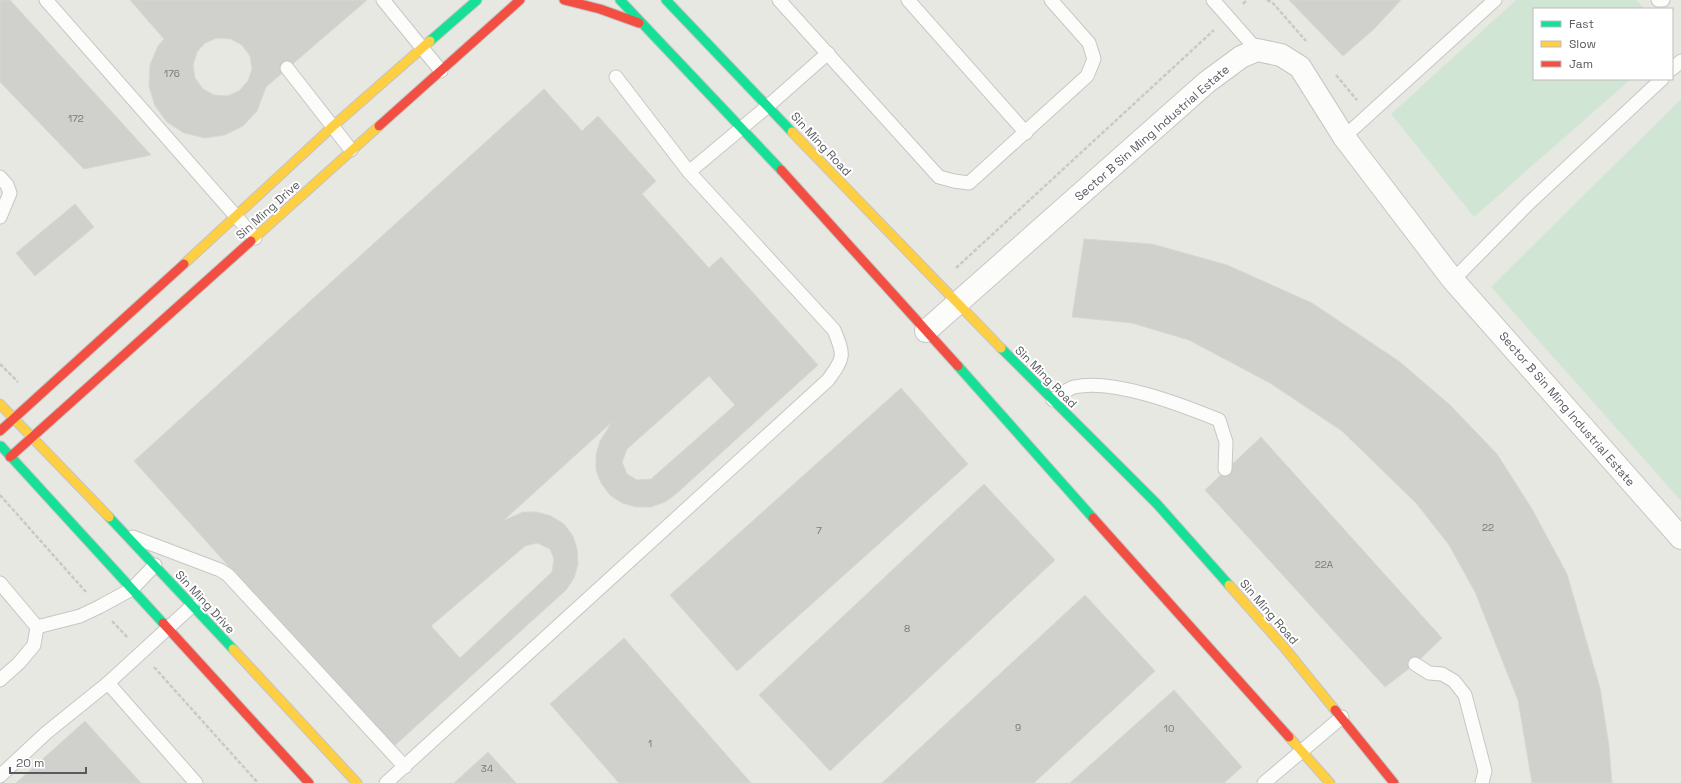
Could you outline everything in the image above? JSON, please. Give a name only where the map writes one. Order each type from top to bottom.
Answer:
[{"type":"street","name":"Sin Ming Drive","points":[[0,431],[12,418],[236,218],[332,127],[477,0]]},
{"type":"street","points":[[564,0],[600,9],[644,25]]},
{"type":"street","points":[[620,0],[814,205],[1330,783]]},
{"type":"street","name":"Sin Ming Road","points":[[666,0],[956,304],[1157,504],[1284,646],[1394,783]]},
{"type":"street","name":"Sin Ming Drive","points":[[10,457],[32,439],[351,150],[441,70],[520,3]]},
{"type":"street","name":"Sector B Sin Ming Industrial Estate","points":[[926,331],[1207,82],[1241,57],[1258,50],[1281,55],[1300,67],[1344,137],[1453,280],[1681,538]]},
{"type":"street","name":"Sin Ming Drive","points":[[0,404],[32,439],[155,565],[357,783]]},
{"type":"street","points":[[0,446],[309,783]]},
{"type":"lane","points":[[46,0],[255,238]]},
{"type":"lane","points":[[383,0],[441,70]]},
{"type":"lane","points":[[779,0],[939,177],[969,183],[1026,133],[1087,76],[1094,59],[1089,43],[1050,0]]},
{"type":"lane","points":[[908,0],[1026,133]]},
{"type":"lane","points":[[1213,0],[1227,18],[1258,50]]},
{"type":"lane","points":[[1344,137],[1495,0]]},
{"type":"lane","points":[[1658,0],[1663,0]]},
{"type":"lane","points":[[689,172],[828,54]]},
{"type":"lane","points":[[1673,68],[1681,61]]},
{"type":"lane","points":[[287,68],[351,150]]},
{"type":"lane","points":[[386,783],[828,380],[841,361],[840,345],[834,330],[689,172],[616,77]]},
{"type":"lane","points":[[1453,280],[1529,204],[1661,80]]},
{"type":"lane","points":[[0,178],[7,185],[10,193],[0,216]]},
{"type":"lane","points":[[1053,400],[1073,387],[1105,386],[1182,405],[1219,420],[1226,442],[1225,469]]},
{"type":"lane","points":[[125,534],[220,570],[228,575],[405,767]]},
{"type":"lane","points":[[37,626],[80,616],[132,589],[155,565]]},
{"type":"lane","points":[[0,583],[37,626],[34,645],[20,664],[0,680]]},
{"type":"lane","points":[[0,776],[46,733],[108,683],[192,606]]},
{"type":"lane","points":[[1414,664],[1429,674],[1442,674],[1454,681],[1465,695],[1484,771],[1482,783]]},
{"type":"lane","points":[[108,683],[196,783]]},
{"type":"lane","points":[[1264,783],[1300,750],[1342,717]]},
{"type":"path","points":[[938,284],[1247,0]]},
{"type":"path","points":[[0,364],[21,386]]},
{"type":"green space","points":[[1516,0],[1636,0],[1644,8],[1533,8],[1533,80],[1630,80],[1474,217],[1391,114]]},
{"type":"green space","points":[[1681,99],[1681,501],[1491,287]]},
{"type":"building","points":[[0,0],[10,0],[151,155],[84,169],[0,82]]},
{"type":"building","points":[[130,0],[367,0],[266,87],[257,111],[243,126],[225,135],[205,138],[184,133],[167,122],[155,106],[149,86],[150,65],[158,46],[164,39]],"holes":[[[217,38],[231,39],[242,45],[250,56],[252,69],[248,81],[239,91],[227,96],[214,95],[203,89],[195,78],[193,65],[197,52],[205,43]]]},
{"type":"building","points":[[1289,0],[1401,0],[1374,29],[1343,56]]},
{"type":"building","points":[[544,89],[582,131],[598,116],[656,181],[642,194],[709,268],[721,257],[818,365],[676,494],[665,502],[651,507],[636,507],[622,503],[610,495],[601,483],[596,470],[596,455],[600,441],[612,422],[503,521],[523,512],[537,512],[551,516],[564,524],[573,536],[577,549],[578,564],[574,578],[566,590],[392,748],[134,461]],"holes":[[[709,376],[735,405],[651,479],[637,480],[627,474],[622,462],[627,449]],[[537,543],[550,549],[554,559],[552,572],[460,658],[431,626],[525,546]]]},
{"type":"building","points":[[75,204],[94,227],[35,276],[16,253]]},
{"type":"building","points":[[1084,239],[1152,244],[1227,265],[1312,303],[1400,362],[1450,405],[1497,454],[1532,509],[1567,574],[1600,688],[1609,746],[1612,783],[1532,783],[1518,700],[1475,592],[1449,545],[1416,503],[1342,431],[1270,383],[1189,340],[1132,323],[1072,317]]},
{"type":"building","points":[[901,388],[968,464],[737,671],[670,595]]},
{"type":"building","points":[[1261,437],[1442,638],[1415,664],[1385,687],[1205,490]]},
{"type":"building","points":[[984,484],[1055,560],[830,771],[759,695]]},
{"type":"building","points":[[1085,595],[1155,671],[1034,783],[882,783]]},
{"type":"building","points":[[624,638],[751,783],[619,783],[550,704]]},
{"type":"building","points":[[1174,690],[1242,767],[1224,783],[1070,783]]},
{"type":"building","points":[[85,721],[141,783],[16,783]]},
{"type":"building","points":[[488,752],[516,783],[454,783]]},
{"type":"traffic: fast","points":[[430,41],[477,0]]},
{"type":"traffic: fast","points":[[620,0],[781,170]]},
{"type":"traffic: fast","points":[[666,0],[792,132]]},
{"type":"traffic: fast","points":[[1001,348],[1157,504],[1229,585]]},
{"type":"traffic: fast","points":[[958,366],[1093,518]]},
{"type":"traffic: fast","points":[[1,446],[163,623]]},
{"type":"traffic: fast","points":[[109,517],[233,649]]},
{"type":"traffic: slow","points":[[184,264],[332,127],[430,41]]},
{"type":"traffic: slow","points":[[251,241],[379,126]]},
{"type":"traffic: slow","points":[[792,132],[1001,348]]},
{"type":"traffic: slow","points":[[0,404],[109,517]]},
{"type":"traffic: slow","points":[[1229,585],[1283,646],[1335,710]]},
{"type":"traffic: slow","points":[[233,649],[357,783]]},
{"type":"traffic: slow","points":[[1289,737],[1330,783]]},
{"type":"traffic: jam","points":[[379,126],[520,0]]},
{"type":"traffic: jam","points":[[564,0],[600,9],[639,23]]},
{"type":"traffic: jam","points":[[781,170],[958,366]]},
{"type":"traffic: jam","points":[[10,457],[251,241]]},
{"type":"traffic: jam","points":[[0,431],[184,264]]},
{"type":"traffic: jam","points":[[1093,518],[1289,737]]},
{"type":"traffic: jam","points":[[163,623],[309,783]]},
{"type":"traffic: jam","points":[[1335,710],[1394,783]]}]
